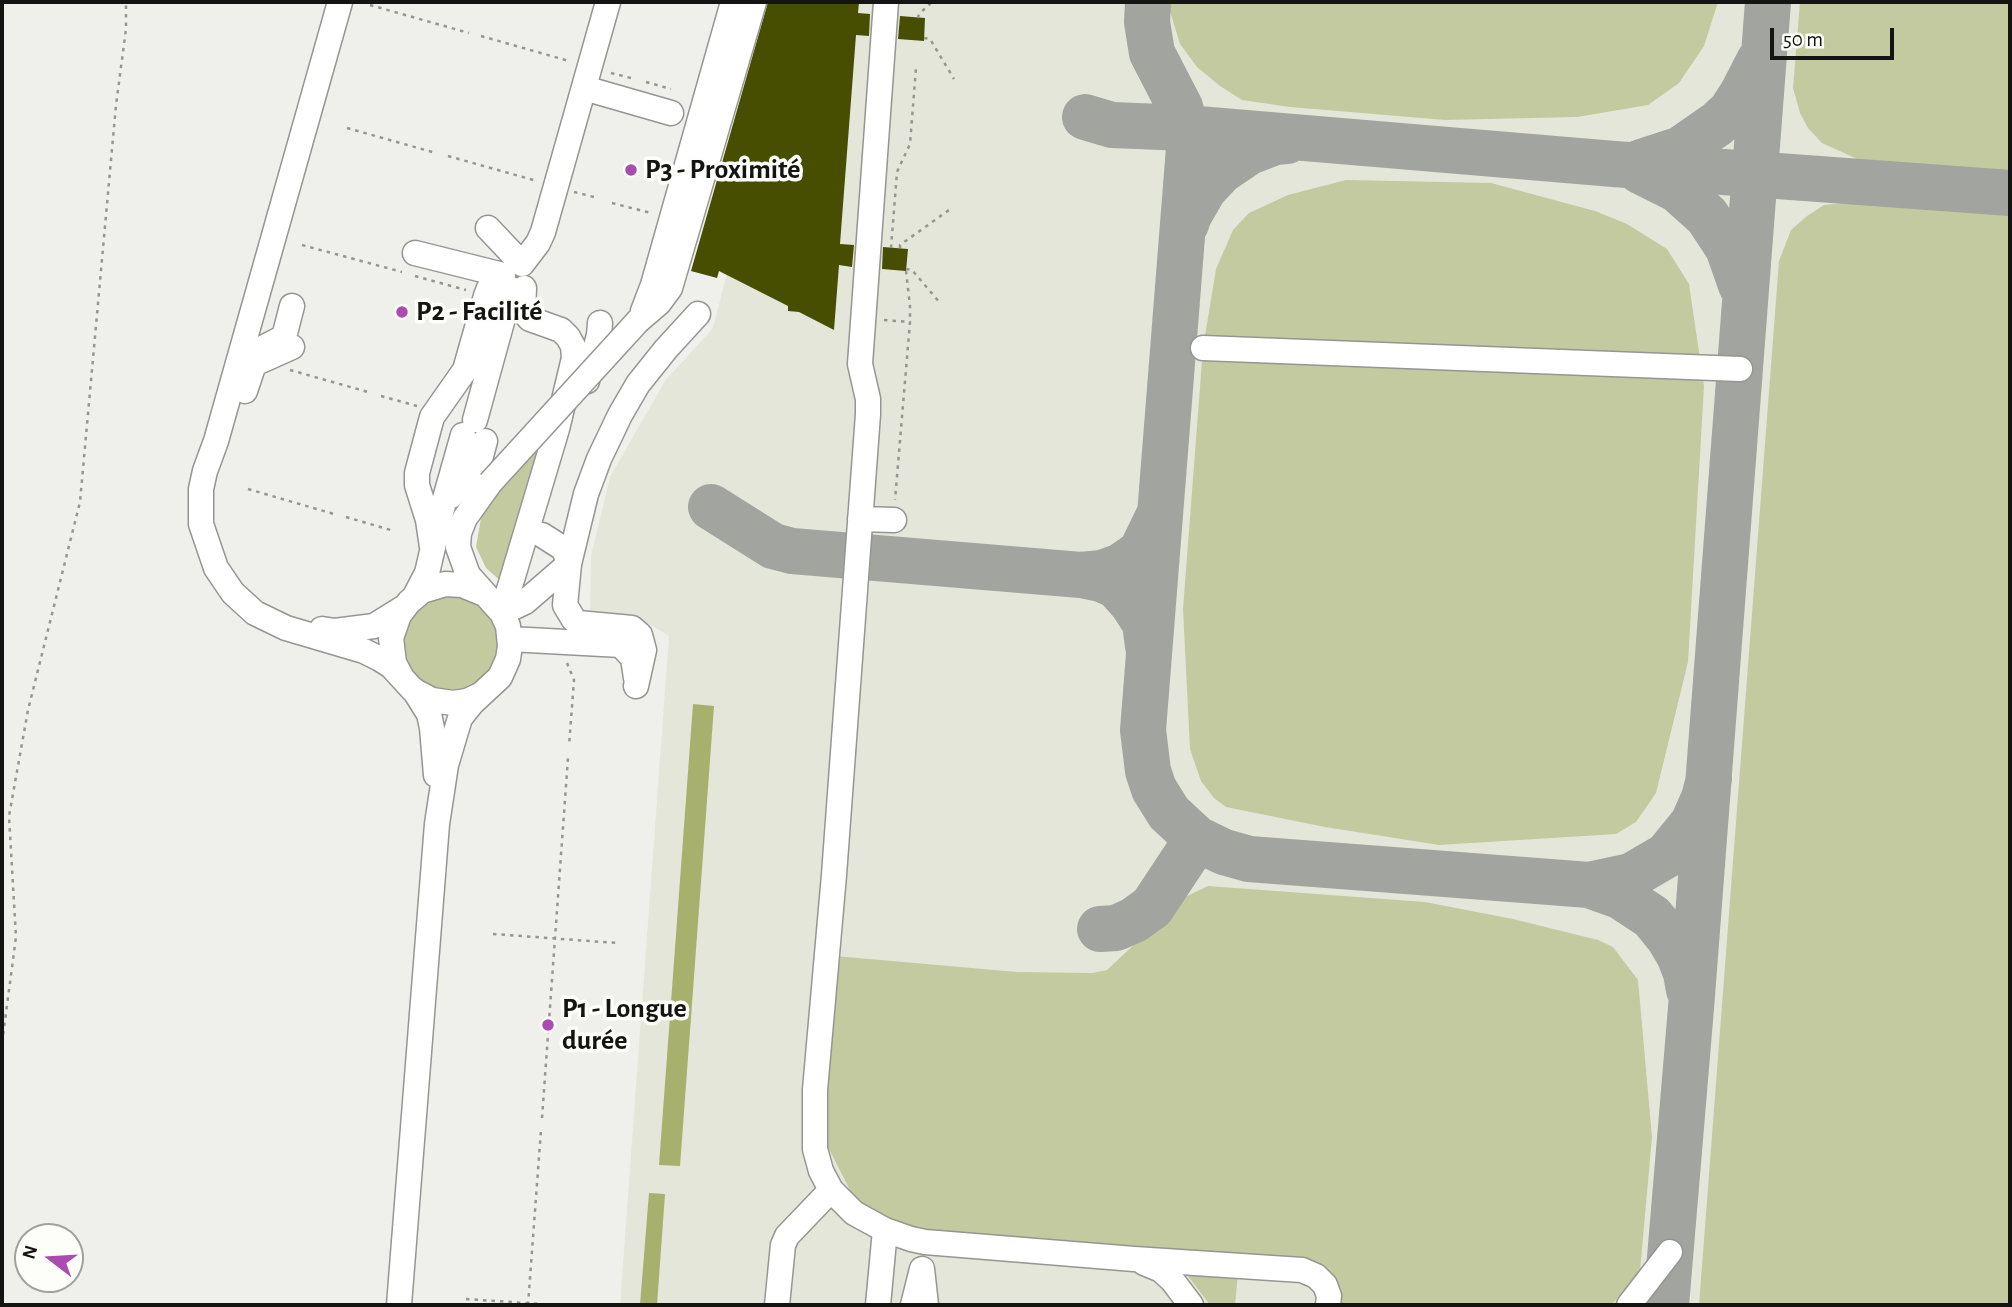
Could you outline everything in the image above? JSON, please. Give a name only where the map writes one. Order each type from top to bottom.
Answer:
[{"type":"street","points":[[340,2],[201,489],[201,524],[210,555],[233,593],[255,613],[300,633],[364,651],[391,666],[408,684],[432,700],[446,703],[467,701],[491,687],[508,659],[510,639],[502,614],[468,575],[458,547],[461,526],[469,510],[490,483],[670,288],[754,2]]},
{"type":"street","points":[[437,824],[432,728],[426,707],[394,663],[391,647],[395,622],[427,573],[442,509],[513,346],[515,296],[538,243],[608,2]]},
{"type":"street","points":[[638,321],[653,285],[733,2]]},
{"type":"street","points":[[886,2],[860,364],[868,399],[868,414],[834,875],[815,1090],[815,1149],[821,1171],[831,1189],[854,1213],[885,1230],[925,1242],[1302,1270],[1316,1276],[1325,1284],[1329,1296],[1328,1305]]},
{"type":"street","points":[[584,88],[671,101]]},
{"type":"street","points":[[515,296],[488,229],[538,243]]},
{"type":"street","points":[[410,267],[515,296]]},
{"type":"street","points":[[432,547],[416,473],[432,417],[465,370],[489,288],[515,296],[561,330],[573,346],[573,358],[558,429],[502,614]]},
{"type":"street","points":[[292,306],[284,337],[258,351],[230,427],[216,441],[210,502],[214,535],[231,576],[255,601],[288,619],[318,629],[335,631],[374,626],[429,588],[445,584],[470,587],[484,594]]},
{"type":"street","points":[[510,639],[562,652],[585,633],[625,637],[638,652],[636,686],[644,650],[640,635],[627,627],[578,624],[565,605],[569,564],[586,494],[620,415],[638,384],[698,314]]},
{"type":"street","points":[[512,583],[534,555],[542,535],[590,369],[600,323]]},
{"type":"street","points":[[1203,348],[1740,369]]},
{"type":"street","points":[[252,368],[257,361],[287,357]]},
{"type":"street","points":[[860,519],[894,520]]},
{"type":"street","points":[[542,535],[564,549],[569,564]]},
{"type":"street","points":[[502,614],[525,602],[569,564]]},
{"type":"street","points":[[399,1305],[437,824],[451,743],[460,718],[480,695]]},
{"type":"street","points":[[777,1305],[783,1245],[787,1236],[831,1189]]},
{"type":"street","points":[[878,1305],[885,1230]]},
{"type":"street","points":[[913,1305],[922,1269],[925,1242]]},
{"type":"street","points":[[1629,1305],[1670,1252]]},
{"type":"street","points":[[1134,1259],[1161,1270],[1191,1305]]},
{"type":"street","points":[[922,1269],[926,1305]]},
{"type":"path","points":[[2,1043],[16,937],[9,816],[28,710],[80,502],[115,119],[126,29],[126,2]]},
{"type":"path","points":[[918,18],[932,2]]},
{"type":"path","points":[[370,5],[469,33]]},
{"type":"path","points":[[481,36],[576,63]]},
{"type":"path","points":[[924,38],[930,39],[954,79]]},
{"type":"path","points":[[891,248],[897,172],[910,144],[916,68]]},
{"type":"path","points":[[607,72],[631,78]]},
{"type":"path","points":[[646,82],[671,101]]},
{"type":"path","points":[[347,128],[436,153]]},
{"type":"path","points":[[448,156],[537,181]]},
{"type":"path","points":[[574,192],[598,198]]},
{"type":"path","points":[[612,202],[657,215]]},
{"type":"path","points":[[900,248],[900,245],[949,211]]},
{"type":"path","points":[[302,245],[410,267],[466,290]]},
{"type":"path","points":[[894,520],[910,323],[906,270],[912,270],[941,304]]},
{"type":"path","points":[[863,319],[910,323]]},
{"type":"path","points":[[287,357],[368,392]]},
{"type":"path","points":[[381,396],[427,409]]},
{"type":"path","points":[[248,489],[334,514]]},
{"type":"path","points":[[346,517],[394,531]]},
{"type":"path","points":[[562,652],[574,680],[569,746]]},
{"type":"path","points":[[542,1118],[568,758]]},
{"type":"path","points":[[493,934],[617,943]]},
{"type":"path","points":[[528,1304],[541,1130]]},
{"type":"path","points":[[466,1298],[555,1305]]},
{"type":"shaded area","points":[[796,2],[2010,2],[2010,1305],[620,1305],[669,636],[635,615],[590,610],[591,556],[610,477],[665,381],[713,328]]},
{"type":"shaded area","points":[[1169,2],[1718,2],[1704,46],[1679,83],[1648,105],[1577,117],[1445,120],[1290,107],[1242,100],[1197,67],[1180,44]]},
{"type":"shaded area","points":[[1800,2],[2010,2],[2010,173],[1864,162],[1822,143],[1808,128],[1800,113],[1793,88]]},
{"type":"shaded area","points":[[1346,180],[1491,183],[1595,211],[1627,224],[1667,249],[1689,284],[1704,386],[1688,662],[1656,793],[1636,822],[1616,834],[1439,845],[1325,827],[1226,807],[1214,798],[1201,781],[1190,749],[1183,609],[1203,348],[1216,269],[1233,230],[1249,213],[1288,195]]},
{"type":"shaded area","points":[[1848,203],[2010,214],[2010,1305],[1699,1305],[1779,261],[1791,230],[1807,216],[1824,205]]},
{"type":"shaded area","points":[[536,446],[542,448],[504,584],[486,568],[476,547],[481,518],[487,503]]},
{"type":"shaded area","points":[[451,594],[470,598],[485,609],[496,624],[500,643],[496,662],[485,677],[470,688],[451,692],[432,688],[417,677],[406,662],[402,643],[406,624],[417,609],[432,598]]},
{"type":"shaded area","points":[[693,704],[714,706],[680,1166],[659,1165]]},
{"type":"shaded area","points":[[1208,886],[1425,902],[1513,919],[1598,940],[1613,947],[1638,980],[1652,1137],[1640,1271],[1615,1301],[1610,1305],[1338,1305],[1333,1279],[1320,1263],[1305,1259],[930,1231],[889,1220],[856,1202],[828,1147],[826,1090],[835,956],[1017,972],[1092,973],[1107,970],[1185,897]]},
{"type":"shaded area","points":[[649,1193],[665,1194],[657,1305],[640,1305]]},
{"type":"shaded area","points":[[1185,1272],[1238,1273],[1235,1305],[1210,1305]]},
{"type":"building","points":[[768,2],[859,2],[858,13],[870,14],[869,36],[856,35],[840,244],[854,245],[852,267],[839,265],[834,330],[799,312],[788,311],[788,306],[719,271],[717,278],[691,271]]},
{"type":"building","points":[[900,16],[925,18],[924,41],[898,39]]},
{"type":"building","points":[[883,247],[908,249],[906,271],[882,269]]},
{"type":"taxiway","points":[[1148,2],[1147,22],[1152,53],[1180,107],[1189,148],[1143,730],[1148,771],[1154,789],[1169,813],[1197,839],[1224,852],[1249,859],[1589,885],[1631,876],[1667,855],[1693,823],[1709,779]]},
{"type":"taxiway","points":[[1666,1305],[1768,2]]},
{"type":"taxiway","points":[[1641,162],[1681,149],[1717,124],[1731,111],[1759,61]]},
{"type":"taxiway","points":[[1085,117],[1112,125],[1186,128],[1614,164],[2010,193]]},
{"type":"taxiway","points":[[1186,224],[1204,189],[1221,171],[1249,152],[1275,142],[1287,141]]},
{"type":"taxiway","points":[[1640,171],[1678,190],[1707,216],[1728,248],[1741,285]]},
{"type":"taxiway","points":[[711,507],[773,546],[792,551],[1081,575]]},
{"type":"taxiway","points":[[1148,646],[1145,623],[1117,586],[1081,575],[1102,573],[1121,566],[1141,552],[1158,517]]},
{"type":"taxiway","points":[[1100,929],[1116,928],[1134,920],[1152,907],[1197,839]]},
{"type":"taxiway","points":[[1589,885],[1620,896],[1652,917],[1679,955],[1689,990]]},
{"type":"place","name":"P3 - Proximité","points":[[631,170]]},
{"type":"place","name":"P2 - Facilité","points":[[402,312]]},
{"type":"place","name":"P1 - Longue durée","points":[[548,1025]]}]
